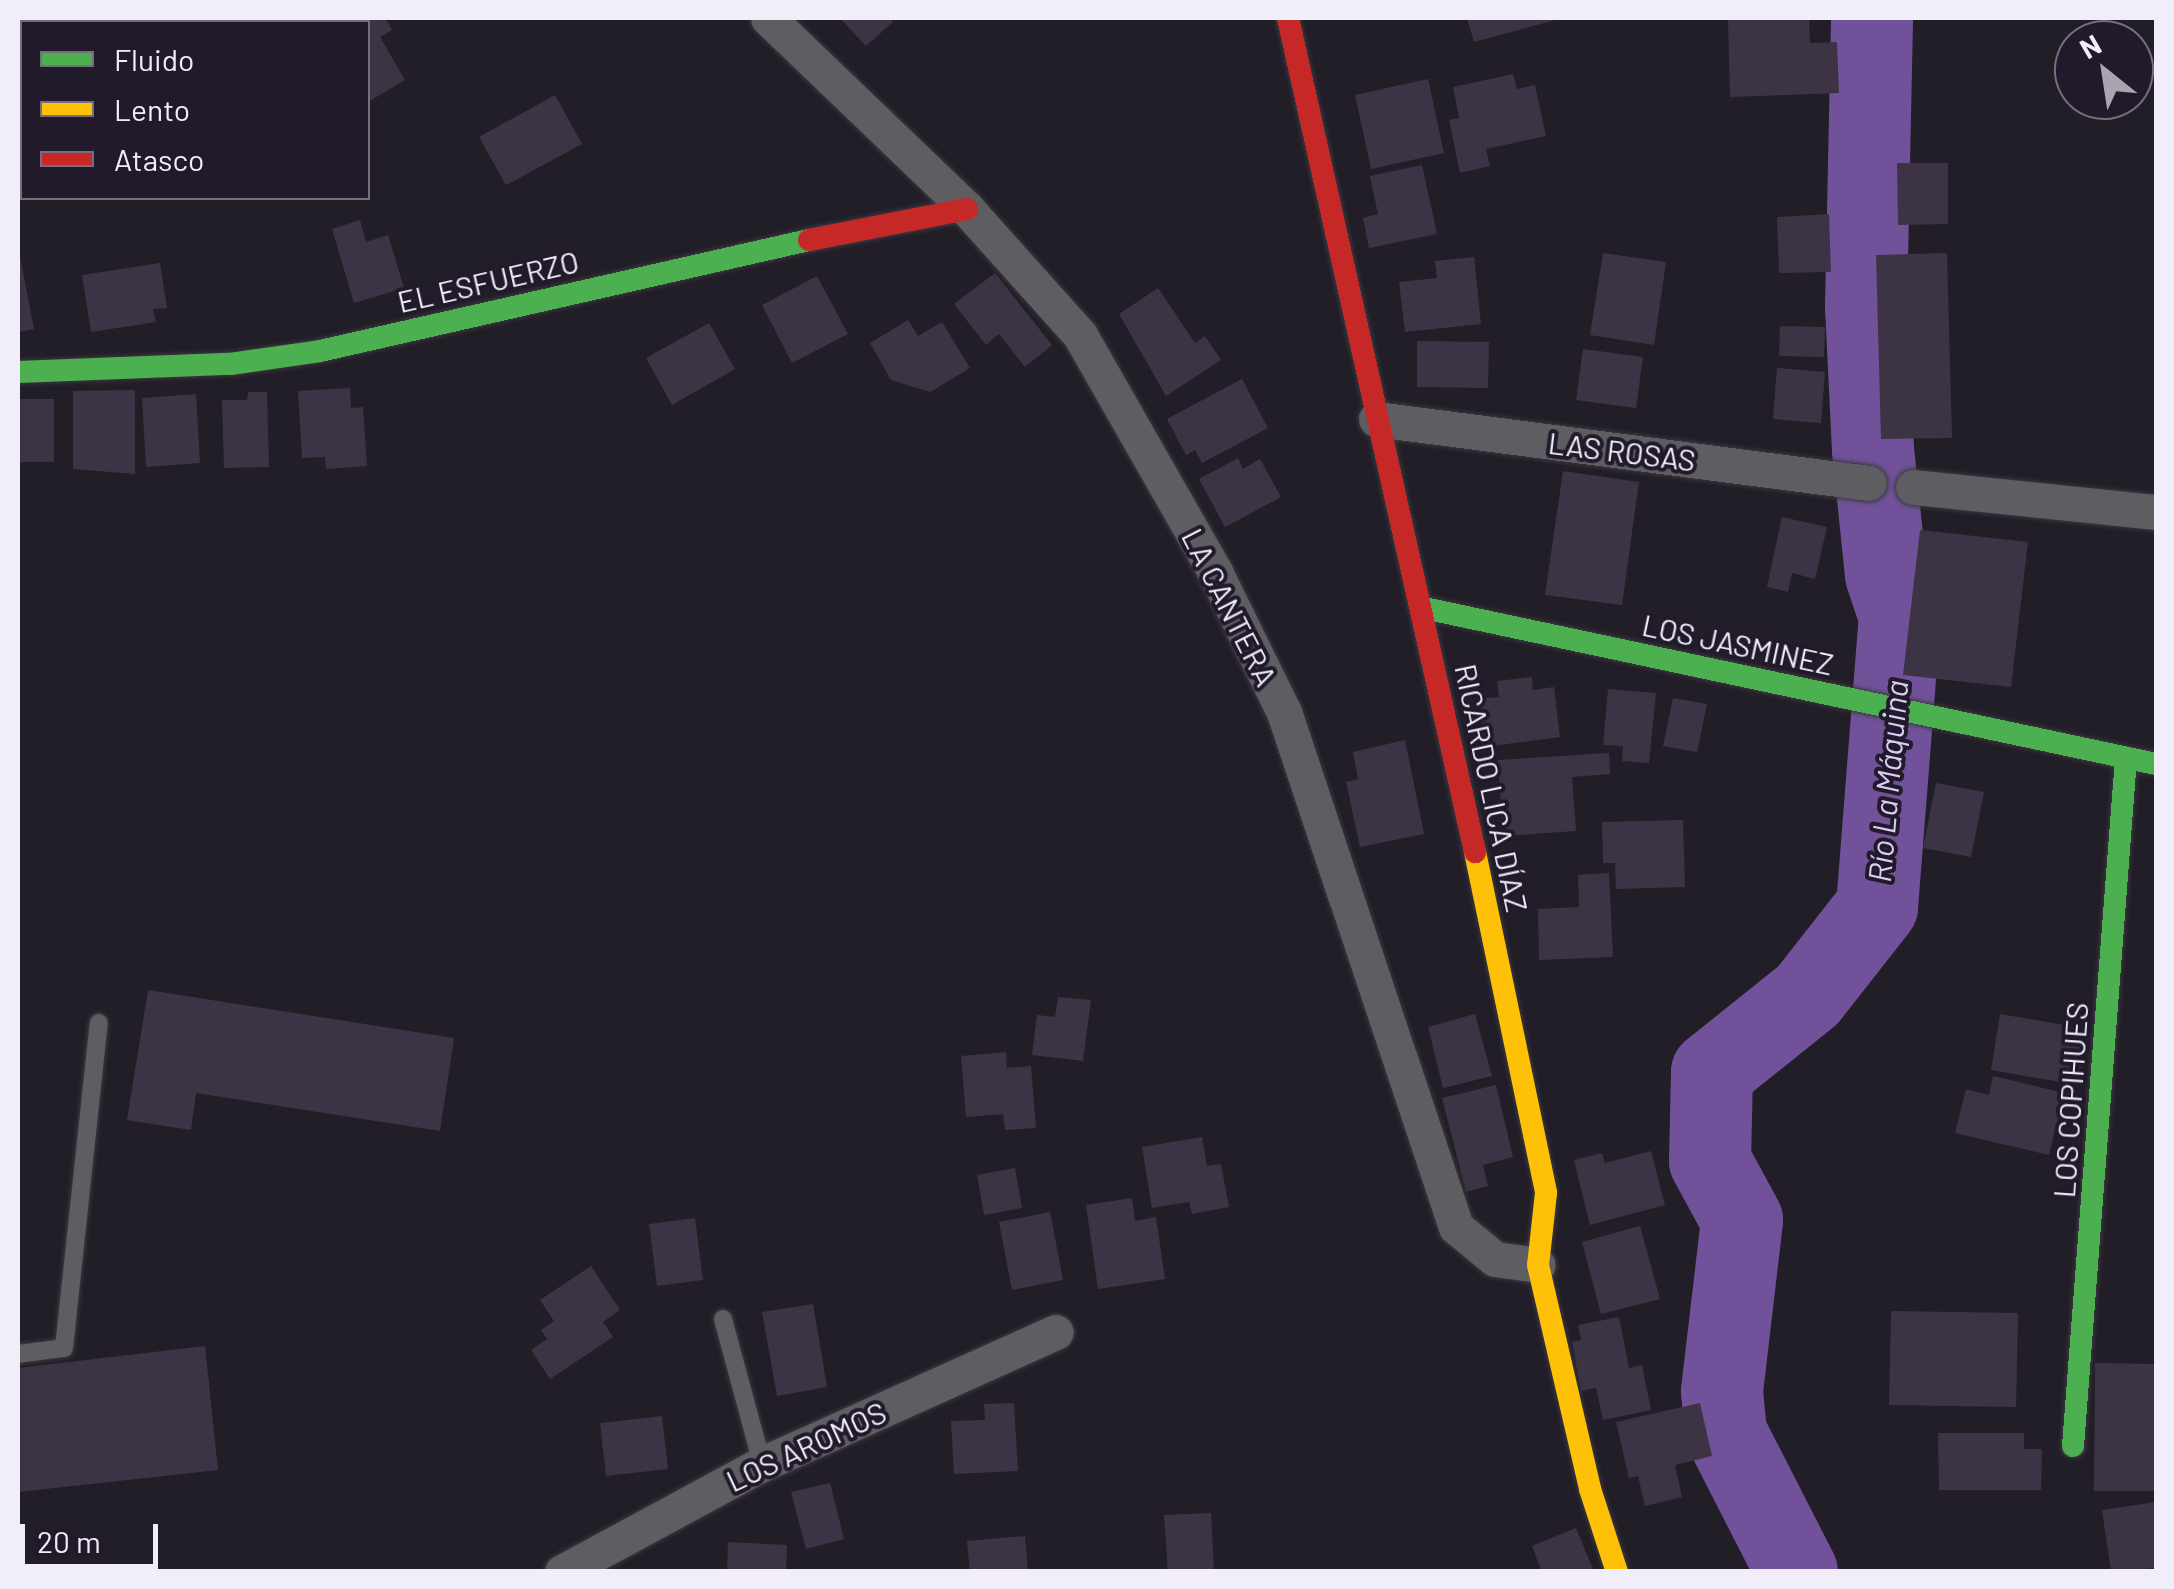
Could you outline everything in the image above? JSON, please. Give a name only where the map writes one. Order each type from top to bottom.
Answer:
[{"type":"street","name":"LA CANTERA","points":[[768,18],[968,209],[1080,335],[1214,572],[1284,712],[1456,1227],[1495,1259],[1538,1265]]},
{"type":"street","name":"RICARDO LICA DÍAZ","points":[[1288,18],[1376,419],[1424,608],[1546,1194],[1538,1265],[1590,1489],[1617,1572]]},
{"type":"street","name":"EL ESFUERZO","points":[[18,372],[230,364],[320,352],[761,249],[968,209]]},
{"type":"street","name":"LAS ROSAS","points":[[1376,419],[1869,483]]},
{"type":"street","points":[[1913,486],[2156,512]]},
{"type":"street","name":"LOS JASMINEZ","points":[[1424,608],[2156,764]]},
{"type":"street","name":"LOS COPIHUES","points":[[2073,1446],[2126,758]]},
{"type":"street","name":"LOS AROMOS","points":[[562,1572],[762,1464],[1056,1332]]},
{"type":"lane","points":[[18,1354],[64,1348],[99,1023]]},
{"type":"lane","points":[[723,1319],[762,1464]]},
{"type":"building","points":[[110,18],[196,18],[190,20]]},
{"type":"building","points":[[385,18],[392,30],[380,37],[405,80],[370,101],[370,20],[324,20]]},
{"type":"building","points":[[840,18],[889,18],[893,22],[866,46]]},
{"type":"building","points":[[1467,18],[1559,18],[1559,19],[1474,42]]},
{"type":"building","points":[[1728,18],[1809,18],[1810,43],[1837,42],[1839,93],[1730,97]]},
{"type":"building","points":[[1513,74],[1517,89],[1535,85],[1546,136],[1486,149],[1490,166],[1460,173],[1449,120],[1459,118],[1453,87]]},
{"type":"building","points":[[1428,79],[1444,153],[1371,169],[1355,95]]},
{"type":"building","points":[[555,95],[582,144],[506,185],[479,137]]},
{"type":"building","points":[[1897,163],[1948,163],[1948,224],[1898,225]]},
{"type":"building","points":[[1422,165],[1437,234],[1369,248],[1363,218],[1378,214],[1370,176]]},
{"type":"building","points":[[1829,214],[1831,272],[1779,273],[1777,217]]},
{"type":"building","points":[[360,220],[366,242],[388,235],[404,288],[354,303],[332,229]]},
{"type":"building","points":[[18,246],[34,329],[18,332]]},
{"type":"building","points":[[1603,253],[1666,262],[1654,345],[1590,335]]},
{"type":"building","points":[[1947,253],[1952,438],[1881,439],[1876,255]]},
{"type":"building","points":[[1474,257],[1481,324],[1405,332],[1399,282],[1437,278],[1435,261]]},
{"type":"building","points":[[160,263],[167,308],[153,309],[156,322],[91,332],[82,275]]},
{"type":"building","points":[[995,273],[1052,345],[1025,367],[999,334],[986,345],[954,304]]},
{"type":"building","points":[[817,276],[848,334],[792,363],[762,305]]},
{"type":"building","points":[[1158,288],[1195,343],[1205,336],[1221,360],[1166,396],[1119,314]]},
{"type":"building","points":[[908,320],[918,336],[942,322],[970,368],[930,392],[891,380],[870,343]]},
{"type":"building","points":[[709,323],[735,369],[672,405],[646,358]]},
{"type":"building","points":[[1780,326],[1825,327],[1824,357],[1779,356]]},
{"type":"building","points":[[1417,341],[1489,342],[1488,388],[1417,387]]},
{"type":"building","points":[[1583,349],[1643,357],[1636,408],[1576,400]]},
{"type":"building","points":[[1777,368],[1825,372],[1821,423],[1773,419]]},
{"type":"building","points":[[1242,379],[1268,428],[1202,463],[1195,450],[1186,455],[1167,419]]},
{"type":"building","points":[[350,388],[351,408],[363,407],[367,466],[326,469],[325,457],[302,458],[298,391]]},
{"type":"building","points":[[135,390],[135,474],[73,469],[73,391]]},
{"type":"building","points":[[248,392],[267,392],[269,467],[224,468],[222,400],[247,400]]},
{"type":"building","points":[[196,394],[200,463],[146,467],[142,398]]},
{"type":"building","points":[[18,399],[54,399],[54,462],[18,462]]},
{"type":"building","points":[[1238,458],[1243,469],[1260,459],[1281,497],[1225,527],[1199,479]]},
{"type":"building","points":[[1563,471],[1639,482],[1622,605],[1545,595]]},
{"type":"building","points":[[1782,517],[1827,527],[1815,579],[1792,573],[1788,592],[1767,587]]},
{"type":"building","points":[[1920,530],[2028,542],[2011,687],[1903,675]]},
{"type":"building","points":[[1532,677],[1533,690],[1554,687],[1560,737],[1484,747],[1479,699],[1499,697],[1497,681]]},
{"type":"building","points":[[1608,689],[1656,693],[1649,763],[1622,761],[1623,746],[1603,745]]},
{"type":"building","points":[[1673,698],[1707,704],[1697,752],[1663,746]]},
{"type":"building","points":[[1405,740],[1424,834],[1360,847],[1346,782],[1358,779],[1353,752]]},
{"type":"building","points":[[1609,753],[1610,774],[1572,777],[1576,831],[1503,836],[1498,760]]},
{"type":"building","points":[[1936,783],[1984,792],[1971,857],[1923,848]]},
{"type":"building","points":[[1683,820],[1685,887],[1616,889],[1615,863],[1603,863],[1602,822]]},
{"type":"building","points":[[1609,873],[1613,957],[1539,960],[1538,909],[1579,907],[1578,875]]},
{"type":"building","points":[[148,990],[454,1038],[440,1131],[196,1093],[191,1130],[127,1120]]},
{"type":"building","points":[[1058,997],[1091,1000],[1083,1061],[1032,1055],[1037,1015],[1055,1017]]},
{"type":"building","points":[[1475,1014],[1492,1076],[1443,1088],[1428,1027]]},
{"type":"building","points":[[2000,1014],[2088,1029],[2078,1085],[1991,1070]]},
{"type":"building","points":[[1006,1052],[1007,1068],[1031,1066],[1036,1128],[1005,1130],[1003,1114],[966,1117],[961,1056]]},
{"type":"building","points":[[1993,1076],[2064,1093],[2049,1155],[1955,1133],[1966,1089],[1989,1095]]},
{"type":"building","points":[[1496,1085],[1513,1157],[1483,1165],[1488,1186],[1466,1192],[1442,1098]]},
{"type":"building","points":[[1202,1137],[1207,1166],[1221,1164],[1229,1207],[1192,1214],[1189,1202],[1152,1208],[1142,1147]]},
{"type":"building","points":[[1651,1151],[1665,1205],[1590,1225],[1574,1160],[1602,1153],[1605,1163]]},
{"type":"building","points":[[1015,1168],[1022,1208],[984,1215],[977,1175]]},
{"type":"building","points":[[1132,1198],[1135,1221],[1156,1217],[1165,1279],[1098,1289],[1086,1205]]},
{"type":"building","points":[[1050,1212],[1063,1280],[1012,1290],[999,1222]]},
{"type":"building","points":[[695,1218],[703,1280],[657,1286],[649,1224]]},
{"type":"building","points":[[1640,1226],[1660,1299],[1601,1314],[1582,1242]]},
{"type":"building","points":[[591,1266],[620,1310],[603,1322],[613,1337],[550,1379],[531,1350],[547,1339],[541,1330],[554,1321],[540,1300]]},
{"type":"building","points":[[813,1304],[827,1387],[777,1396],[762,1312]]},
{"type":"building","points":[[1891,1311],[2018,1313],[2016,1407],[1889,1405]]},
{"type":"building","points":[[1619,1317],[1629,1368],[1642,1365],[1651,1410],[1603,1420],[1596,1388],[1581,1391],[1572,1342],[1581,1340],[1578,1325]]},
{"type":"building","points":[[205,1346],[218,1470],[18,1492],[18,1368]]},
{"type":"building","points":[[2095,1363],[2156,1364],[2156,1491],[2094,1491]]},
{"type":"building","points":[[1014,1403],[1018,1471],[954,1474],[951,1421],[985,1420],[984,1404]]},
{"type":"building","points":[[1700,1403],[1712,1456],[1675,1465],[1682,1497],[1645,1506],[1638,1476],[1629,1478],[1616,1422]]},
{"type":"building","points":[[662,1416],[668,1469],[606,1476],[600,1423]]},
{"type":"building","points":[[1938,1433],[2024,1433],[2024,1449],[2042,1449],[2041,1490],[1939,1490]]},
{"type":"building","points":[[830,1483],[844,1539],[806,1549],[791,1492]]},
{"type":"building","points":[[2156,1502],[2156,1568],[2111,1572],[2102,1510]]},
{"type":"building","points":[[1211,1513],[1214,1572],[1168,1572],[1164,1515]]},
{"type":"building","points":[[1576,1528],[1594,1572],[1542,1572],[1532,1546]]},
{"type":"building","points":[[1025,1536],[1028,1572],[970,1572],[967,1541]]},
{"type":"building","points":[[728,1542],[787,1545],[786,1572],[727,1572]]},
{"type":"waterway","name":"Río La Máquina","points":[[1797,1572],[1726,1433],[1722,1391],[1742,1220],[1710,1161],[1712,1072],[1808,995],[1877,907],[1900,617],[1886,575],[1873,450],[1866,307],[1872,18]]},
{"type":"traffic: fast","points":[[18,372],[230,364],[320,351],[809,240]]},
{"type":"traffic: fast","points":[[1424,608],[2156,764]]},
{"type":"traffic: fast","points":[[2073,1446],[2126,758]]},
{"type":"traffic: slow","points":[[1475,852],[1546,1193],[1538,1265],[1590,1489],[1617,1572]]},
{"type":"traffic: jam","points":[[1288,18],[1475,852]]},
{"type":"traffic: jam","points":[[809,240],[967,209]]}]
